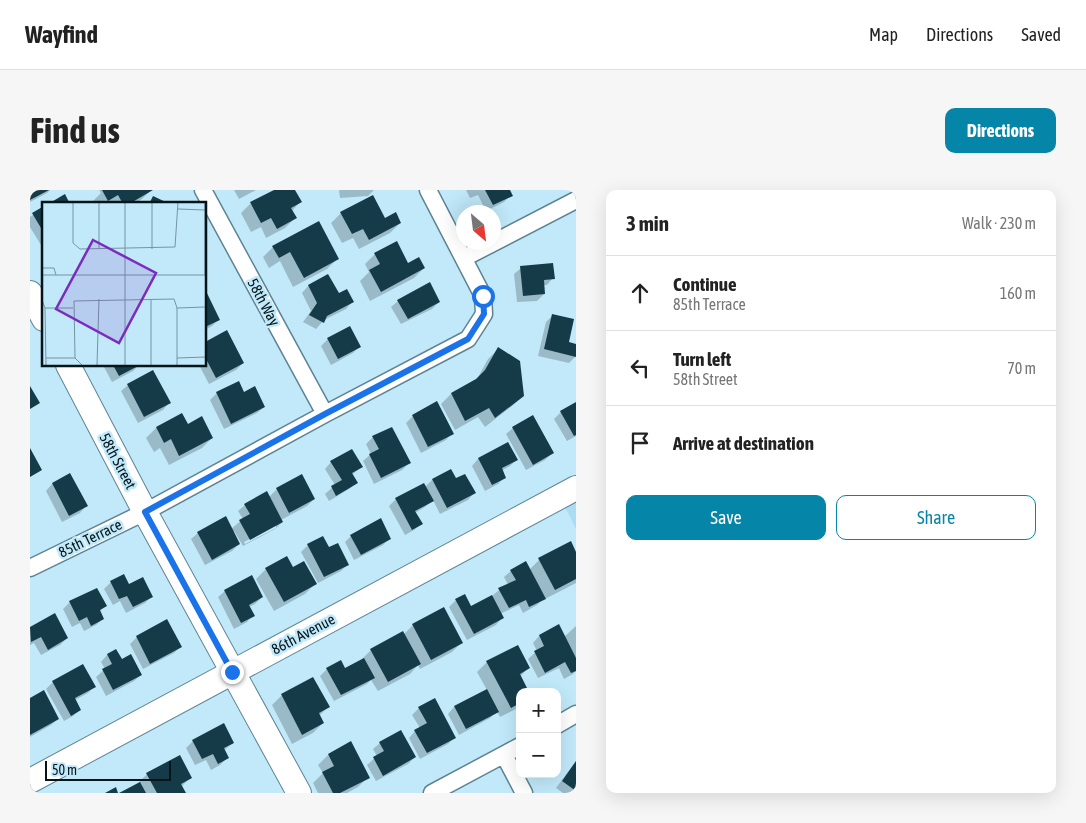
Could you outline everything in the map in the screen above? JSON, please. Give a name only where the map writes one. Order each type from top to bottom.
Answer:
[{"type":"street","name":"58th Way","points":[[204,190],[325,414]]},
{"type":"street","points":[[428,190],[464,258],[576,200]]},
{"type":"street","name":"85th Terrace","points":[[30,568],[145,512],[468,339],[484,314],[483,296],[464,258]]},
{"type":"street","points":[[30,293],[42,315]]},
{"type":"street","name":"58th Street","points":[[69,366],[145,512],[299,793]]},
{"type":"street","name":"86th Avenue","points":[[30,781],[576,488]]},
{"type":"street","points":[[561,723],[576,714]]},
{"type":"street","points":[[432,793],[516,748]]},
{"type":"street","points":[[504,755],[524,793]]},
{"type":"shaded area","points":[[576,502],[576,529],[565,507]]},
{"type":"building","points":[[30,190],[49,190],[30,200]]},
{"type":"building","points":[[102,190],[153,190],[132,202],[122,202],[118,195],[108,201]]},
{"type":"building","points":[[274,190],[295,190],[302,202],[291,208],[297,218],[277,229],[271,218],[261,223],[250,202]]},
{"type":"building","points":[[485,190],[510,190],[513,196],[493,205]]},
{"type":"building","points":[[65,194],[69,202],[51,202]]},
{"type":"building","points":[[373,195],[385,218],[396,212],[401,223],[369,240],[363,229],[352,234],[340,212]]},
{"type":"building","points":[[153,196],[166,202],[150,202]]},
{"type":"building","points":[[42,207],[42,230],[32,213]]},
{"type":"building","points":[[319,221],[339,259],[304,278],[290,252],[279,258],[272,246]]},
{"type":"building","points":[[397,241],[408,263],[419,257],[425,268],[381,292],[369,270],[380,264],[374,253]]},
{"type":"building","points":[[553,263],[555,279],[544,280],[545,294],[523,296],[520,266]]},
{"type":"building","points":[[328,274],[339,293],[347,289],[354,302],[327,316],[324,323],[309,315],[317,303],[308,285]]},
{"type":"building","points":[[430,282],[440,302],[408,319],[397,300]]},
{"type":"building","points":[[206,291],[220,320],[206,327]]},
{"type":"building","points":[[552,314],[574,319],[569,342],[576,344],[576,357],[544,349]]},
{"type":"building","points":[[350,326],[361,347],[338,359],[327,338]]},
{"type":"building","points":[[227,330],[244,363],[216,378],[206,359],[206,341]]},
{"type":"building","points":[[498,347],[520,361],[524,396],[495,418],[489,408],[465,421],[451,393],[476,379],[485,370]]},
{"type":"building","points":[[114,366],[138,366],[119,376]]},
{"type":"building","points":[[153,370],[171,403],[144,417],[127,384]]},
{"type":"building","points":[[239,381],[244,392],[255,386],[265,407],[231,424],[216,392]]},
{"type":"building","points":[[30,386],[40,403],[30,409]]},
{"type":"building","points":[[437,401],[454,434],[428,447],[412,415]]},
{"type":"building","points":[[576,402],[576,435],[574,436],[560,411]]},
{"type":"building","points":[[182,413],[188,424],[202,416],[213,438],[179,456],[171,439],[164,443],[156,427]]},
{"type":"building","points":[[533,415],[554,453],[533,465],[512,427]]},
{"type":"building","points":[[392,427],[411,463],[381,478],[369,454],[379,449],[372,436]]},
{"type":"building","points":[[508,442],[518,460],[502,468],[506,478],[492,485],[478,458]]},
{"type":"building","points":[[30,448],[42,470],[30,477]]},
{"type":"building","points":[[352,449],[363,467],[352,473],[358,483],[336,496],[331,486],[342,480],[330,461]]},
{"type":"building","points":[[451,469],[456,478],[465,474],[476,493],[447,508],[432,479]]},
{"type":"building","points":[[70,473],[88,506],[69,516],[52,483]]},
{"type":"building","points":[[302,474],[315,499],[289,513],[276,488]]},
{"type":"building","points":[[424,483],[434,501],[415,511],[423,524],[412,530],[395,498]]},
{"type":"building","points":[[267,491],[283,522],[250,540],[239,520],[250,514],[244,504]]},
{"type":"building","points":[[226,516],[240,544],[212,560],[197,532]]},
{"type":"building","points":[[381,518],[391,539],[361,555],[350,535]]},
{"type":"building","points":[[323,536],[329,547],[338,543],[349,565],[324,577],[307,544]]},
{"type":"building","points":[[571,541],[576,552],[576,579],[555,590],[538,558]]},
{"type":"building","points":[[287,556],[293,567],[304,561],[317,584],[284,602],[265,568]]},
{"type":"building","points":[[526,561],[546,599],[529,607],[526,600],[509,608],[498,588],[516,580],[510,570]]},
{"type":"building","points":[[124,574],[129,584],[143,577],[153,597],[133,607],[127,596],[119,599],[110,581]]},
{"type":"building","points":[[252,575],[263,597],[249,605],[255,616],[241,623],[224,590]]},
{"type":"building","points":[[97,588],[107,606],[100,610],[104,619],[91,626],[87,617],[79,621],[69,601]]},
{"type":"building","points":[[465,594],[471,606],[492,595],[504,618],[474,634],[455,599]]},
{"type":"building","points":[[444,607],[463,643],[431,660],[412,624]]},
{"type":"building","points":[[55,613],[68,638],[48,650],[41,637],[31,642],[30,627]]},
{"type":"building","points":[[167,619],[182,647],[150,664],[136,636]]},
{"type":"building","points":[[559,624],[576,658],[576,671],[571,673],[565,662],[545,673],[534,651],[544,646],[539,635]]},
{"type":"building","points":[[403,631],[421,664],[388,682],[370,649]]},
{"type":"building","points":[[518,645],[530,668],[520,674],[527,688],[516,688],[516,705],[511,708],[486,661]]},
{"type":"building","points":[[116,649],[122,659],[131,654],[142,675],[113,690],[102,669],[112,664],[107,654]]},
{"type":"building","points":[[364,658],[375,678],[341,695],[326,668],[341,660],[345,668]]},
{"type":"building","points":[[83,664],[96,687],[75,698],[81,710],[71,716],[52,681]]},
{"type":"building","points":[[313,677],[330,707],[319,713],[324,723],[302,735],[281,694]]},
{"type":"building","points":[[487,689],[499,712],[466,729],[454,706]]},
{"type":"building","points":[[44,690],[59,719],[30,735],[30,698]]},
{"type":"building","points":[[435,698],[456,738],[427,753],[414,730],[427,723],[418,707]]},
{"type":"building","points":[[224,723],[234,743],[224,748],[229,758],[218,764],[213,754],[202,759],[192,740]]},
{"type":"building","points":[[401,730],[416,757],[383,776],[373,757],[384,751],[379,742]]},
{"type":"building","points":[[351,741],[370,778],[340,793],[333,793],[322,772],[334,766],[328,754]]},
{"type":"building","points":[[180,755],[192,778],[181,784],[186,793],[157,793],[146,773]]},
{"type":"building","points":[[576,761],[576,791],[562,781]]},
{"type":"building","points":[[140,782],[146,793],[119,793]]},
{"type":"building","points":[[116,787],[118,793],[105,793]]},
{"type":"route","points":[[232,672],[145,512],[468,339],[484,314],[483,296]]}]
